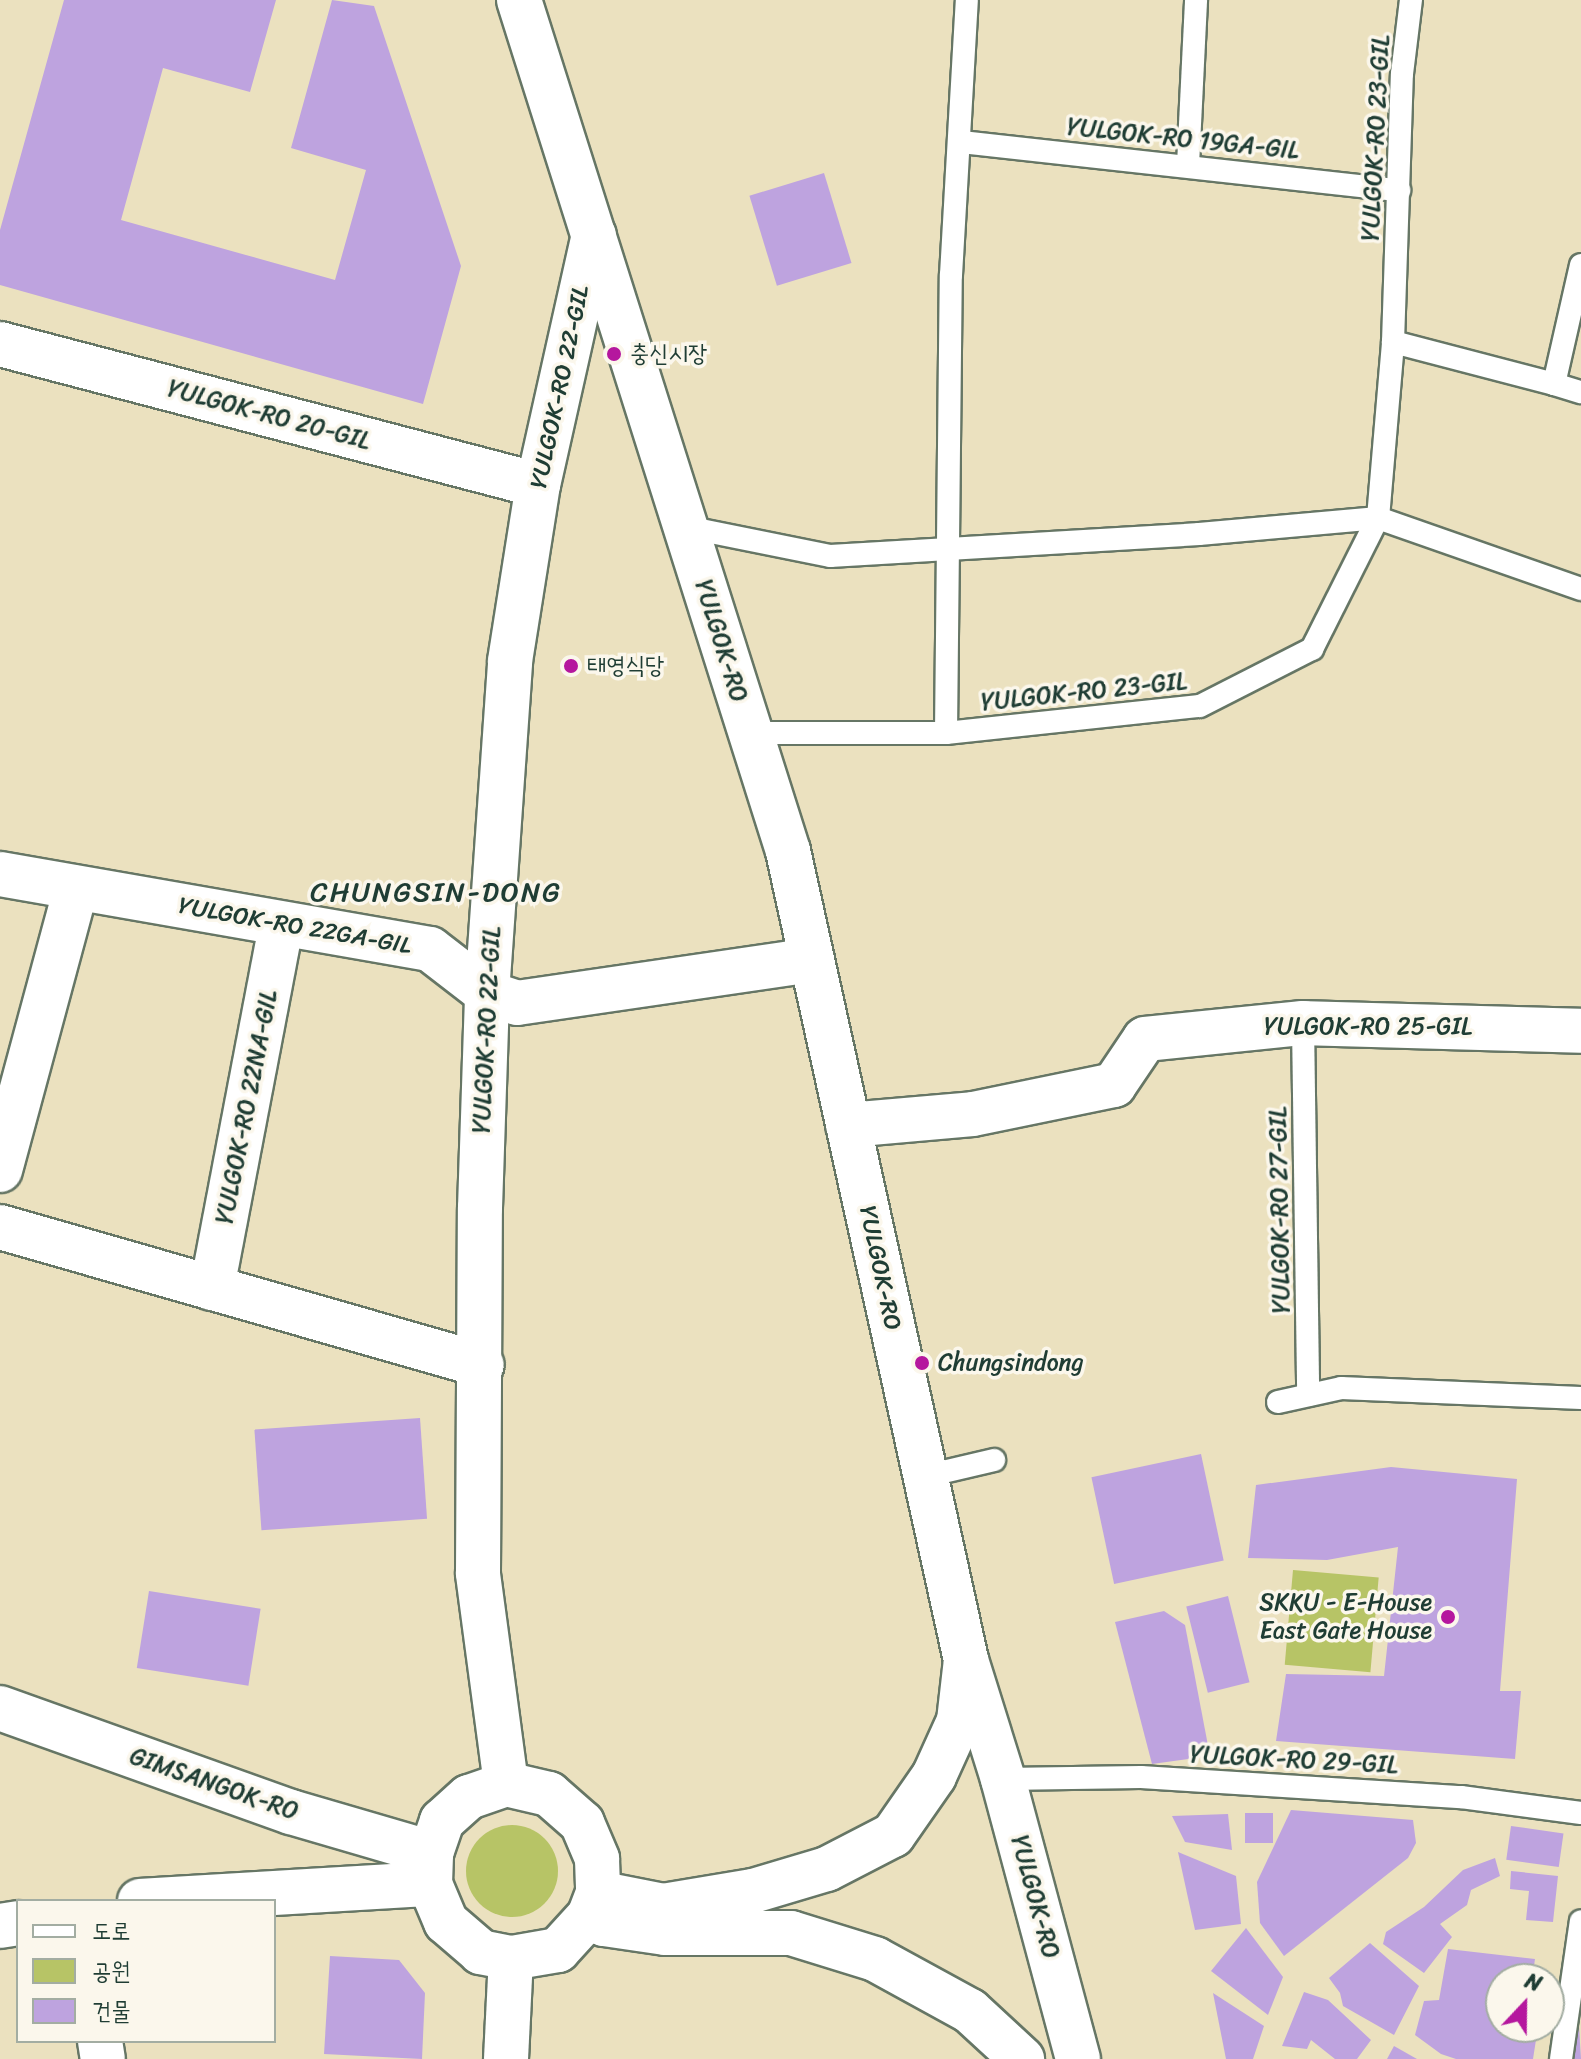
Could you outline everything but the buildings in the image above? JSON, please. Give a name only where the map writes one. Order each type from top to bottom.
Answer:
[{"type":"street","name":"YULGOK-RO","points":[[519,0],[788,851],[966,1660],[1003,1779],[1078,2059]]},
{"type":"street","name":"YULGOK-RO 22-GIL","points":[[506,1784],[478,1573],[482,1365],[480,1208],[487,993],[510,661],[538,485],[594,235]]},
{"type":"street","name":"YULGOK-RO 20-GIL","points":[[0,344],[538,485]]},
{"type":"street","name":"YULGOK-RO 22GA-GIL","points":[[0,874],[430,949],[487,993],[517,1003],[812,960]]},
{"type":"street","points":[[0,1170],[76,888]]},
{"type":"street","name":"YULGOK-RO 22NA-GIL","points":[[212,1288],[281,925]]},
{"type":"street","name":"YULGOK-RO 25-GIL","points":[[848,1125],[973,1114],[1114,1085],[1145,1039],[1303,1023],[1581,1031]]},
{"type":"street","points":[[0,1227],[482,1365]]},
{"type":"street","points":[[593,1905],[663,1906],[753,1891],[827,1869],[893,1835],[934,1776],[959,1721],[966,1660]]},
{"type":"street","name":"GIMSANGOK-RO","points":[[0,1708],[291,1812],[431,1868]]},
{"type":"street","points":[[506,1784],[549,1794],[582,1823],[597,1859],[593,1905],[558,1950],[511,1958],[481,1952],[446,1922],[431,1868],[442,1821],[469,1797],[506,1784]]},
{"type":"street","points":[[158,1899],[431,1868]]},
{"type":"street","points":[[593,1905],[604,1924],[665,1933],[791,1933],[875,1959],[970,2011],[1022,2059]]},
{"type":"street","points":[[506,2059],[511,1958]]},
{"type":"lane","points":[[946,733],[951,275],[967,0]]},
{"type":"lane","points":[[1188,165],[1196,0]]},
{"type":"lane","name":"YULGOK-RO 23-GIL","points":[[750,733],[946,733],[1200,706],[1312,649],[1378,518],[1393,342],[1402,74],[1411,0]]},
{"type":"lane","name":"YULGOK-RO 19GA-GIL","points":[[961,142],[1399,190]]},
{"type":"lane","points":[[1554,384],[1581,265]]},
{"type":"lane","points":[[1393,342],[1581,392]]},
{"type":"lane","points":[[686,527],[830,556],[1378,518],[1581,589]]},
{"type":"lane","name":"YULGOK-RO 27-GIL","points":[[1303,1023],[1308,1395]]},
{"type":"lane","points":[[1278,1402],[1341,1388],[1581,1398]]},
{"type":"lane","points":[[926,1476],[994,1460]]},
{"type":"lane","name":"YULGOK-RO 29-GIL","points":[[1003,1779],[1157,1778],[1461,1797],[1581,1813]]},
{"type":"lane","points":[[1561,2059],[1581,1921]]},
{"type":"green space","points":[[1293,1570],[1379,1577],[1370,1672],[1285,1665]]},
{"type":"green space","points":[[512,1825],[530,1828],[545,1838],[555,1853],[558,1871],[555,1889],[545,1904],[530,1914],[512,1917],[494,1914],[479,1904],[469,1889],[466,1871],[469,1853],[479,1838],[494,1828]]},
{"type":"place","name":"충신시장","points":[[614,354]]},
{"type":"place","name":"태영식당","points":[[571,666]]},
{"type":"place","name":"Chungsindong","points":[[922,1363]]},
{"type":"place","name":"SKKU - E-House East Gate House","points":[[1448,1617]]},
{"type":"district","name":"CHUNGSIN-DONG","points":[[436,892]]}]
